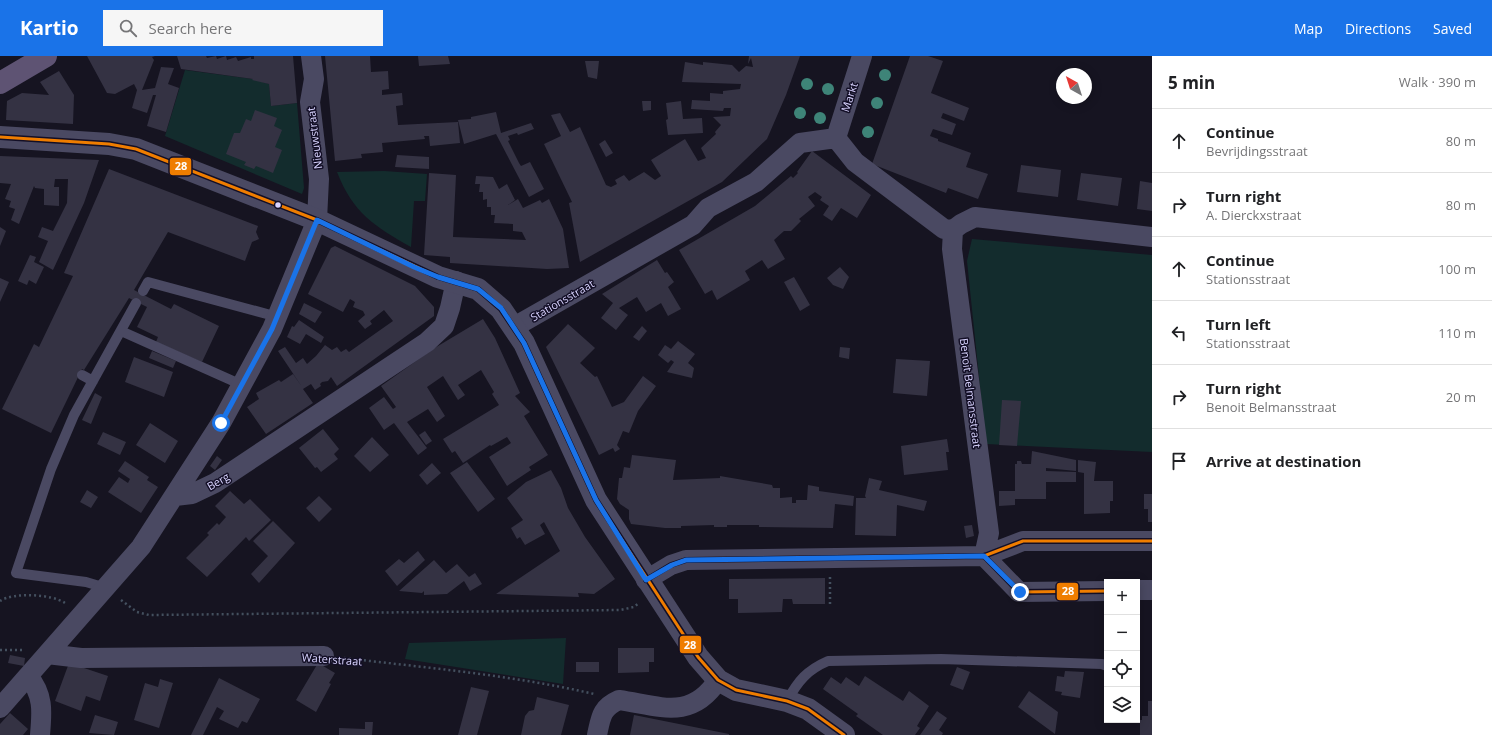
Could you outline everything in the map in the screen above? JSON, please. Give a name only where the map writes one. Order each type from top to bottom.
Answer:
[{"type":"main road","points":[[0,83],[46,56]]},
{"type":"street","name":"Nieuwstraat","points":[[175,496],[221,423],[278,316],[317,220],[319,179],[310,102],[314,79],[311,56]]},
{"type":"street","name":"Markt","points":[[836,138],[862,56]]},
{"type":"street","points":[[0,137],[109,144],[136,149],[317,220],[438,277],[456,281],[478,289],[501,308],[524,343],[596,500],[698,657],[718,680],[736,690],[787,700],[808,709],[844,735]]},
{"type":"street","points":[[836,138],[856,162],[944,229],[953,230],[975,217],[1152,237]]},
{"type":"street","name":"Stationsstraat","points":[[514,327],[693,226],[708,208],[756,182],[800,143],[836,138]]},
{"type":"street","name":"Benoit Belmansstraat","points":[[953,230],[952,249],[989,533],[984,556]]},
{"type":"street","name":"Berg","points":[[175,496],[192,494],[215,484],[427,342],[444,326],[456,281]]},
{"type":"street","points":[[0,708],[141,547],[175,496]]},
{"type":"street","points":[[651,586],[665,569],[686,560],[984,556],[1023,541],[1152,541]]},
{"type":"street","points":[[984,556],[1020,592],[1104,591]]},
{"type":"street","points":[[1140,590],[1152,590]]},
{"type":"street","name":"Waterstraat","points":[[47,654],[82,658],[324,656]]},
{"type":"street","points":[[28,676],[35,685],[41,701],[40,735]]},
{"type":"street","points":[[597,735],[603,710],[619,700],[671,708],[690,706],[703,699],[718,680]]},
{"type":"lane","points":[[143,291],[148,282],[278,316]]},
{"type":"lane","points":[[106,588],[86,582],[16,573],[51,469],[74,415],[136,304]]},
{"type":"lane","points":[[121,331],[242,385]]},
{"type":"lane","points":[[82,375],[93,381]]},
{"type":"lane","points":[[787,700],[796,685],[812,668],[828,661],[941,659],[1104,665]]},
{"type":"path","points":[[830,558],[830,606]]},
{"type":"path","points":[[106,588],[137,612],[149,615],[620,610],[634,607],[651,586]]},
{"type":"path","points":[[0,601],[5,598],[17,596],[49,597],[63,602],[81,615]]},
{"type":"path","name":"Waterstraat","points":[[324,656],[468,672],[557,685],[597,694],[611,704]]},
{"type":"green space","points":[[185,70],[253,79],[269,84],[271,106],[297,103],[304,188],[302,194],[165,136]]},
{"type":"green space","points":[[384,171],[427,174],[425,201],[414,201],[411,247],[386,232],[366,217],[350,198],[337,172]]},
{"type":"green space","points":[[972,239],[1152,255],[1152,452],[986,444],[967,261]]},
{"type":"green space","points":[[566,638],[563,684],[405,659],[409,643]]},
{"type":"building","points":[[87,56],[155,56],[152,57],[154,60],[142,90],[155,88],[161,67],[174,68],[168,84],[179,88],[166,132],[147,126],[156,95],[153,95],[147,113],[132,108],[137,90],[134,84],[115,94],[107,93]]},
{"type":"building","points":[[177,56],[206,56],[207,58],[216,56],[217,59],[226,56],[227,60],[236,57],[238,61],[251,57],[251,59],[254,59],[254,56],[293,56],[297,103],[271,106],[269,84],[252,80],[253,79],[181,69]]},
{"type":"building","points":[[325,56],[370,56],[371,72],[388,71],[389,89],[382,90],[382,95],[402,93],[403,105],[396,106],[398,125],[458,122],[460,143],[430,146],[429,136],[424,136],[425,139],[382,143],[383,152],[361,154],[362,158],[335,161]]},
{"type":"building","points":[[418,56],[448,56],[450,64],[419,66]]},
{"type":"building","points":[[749,56],[800,56],[786,95],[767,139],[722,182],[580,262],[569,203],[572,202],[544,144],[561,136],[551,115],[560,113],[570,132],[580,127],[606,185],[611,187],[617,184],[615,180],[624,175],[629,181],[644,172],[655,180],[661,176],[651,160],[685,139],[698,161],[706,158],[701,148],[716,134],[715,132],[721,125],[713,117],[730,116],[731,108],[724,108],[723,111],[691,109],[692,100],[710,101],[710,93],[723,94],[723,91],[740,89],[741,84],[682,82],[685,62],[703,65],[703,62],[732,65],[739,72],[746,66],[753,67],[751,58],[748,64]]},
{"type":"building","points":[[910,56],[928,56],[943,61],[931,93],[969,108],[964,121],[943,113],[941,118],[956,124],[952,135],[933,129],[930,136],[938,139],[938,141],[971,153],[966,167],[988,174],[978,199],[948,188],[946,193],[872,164]]},
{"type":"building","points":[[585,61],[599,61],[597,79],[588,77]]},
{"type":"building","points":[[59,71],[74,95],[73,124],[6,120],[7,101],[22,93],[49,95],[40,82]]},
{"type":"building","points":[[642,101],[651,101],[651,110],[643,111]]},
{"type":"building","points":[[681,101],[683,119],[702,118],[703,133],[668,135],[666,103]]},
{"type":"building","points":[[255,110],[277,118],[274,126],[282,130],[275,147],[282,150],[273,173],[256,166],[254,169],[244,165],[246,162],[226,154],[234,133],[240,133],[246,119],[251,121]]},
{"type":"building","points":[[496,112],[501,133],[531,123],[534,129],[518,135],[517,133],[508,136],[510,140],[508,141],[521,166],[530,162],[544,189],[529,197],[496,134],[464,144],[458,120],[471,119],[471,117]]},
{"type":"building","points":[[605,140],[613,153],[606,157],[599,144]]},
{"type":"building","points":[[812,151],[871,195],[857,218],[841,208],[832,221],[823,215],[829,206],[820,200],[822,197],[815,192],[808,197],[815,206],[799,219],[801,221],[791,231],[784,231],[774,240],[785,259],[768,269],[762,260],[745,271],[750,280],[717,300],[712,290],[705,294],[679,250],[755,206],[791,176],[793,178],[798,173],[797,172]]},
{"type":"building","points":[[397,155],[429,157],[429,169],[395,167]]},
{"type":"building","points":[[0,156],[99,160],[84,203],[53,270],[39,262],[48,241],[38,237],[42,227],[53,231],[67,203],[68,179],[55,179],[54,187],[59,187],[59,206],[44,205],[44,189],[35,188],[34,186],[19,224],[11,220],[15,209],[9,207],[11,201],[5,199],[11,184],[0,183]]},
{"type":"building","points":[[1021,165],[1061,170],[1058,197],[1017,192]]},
{"type":"building","points":[[109,169],[258,226],[256,232],[259,239],[252,242],[245,261],[168,232],[134,290],[171,309],[174,304],[219,326],[202,362],[156,342],[158,337],[137,327],[147,307],[129,298],[84,370],[82,369],[51,433],[2,409],[34,344],[39,347],[73,276],[64,273]]},
{"type":"building","points":[[429,173],[456,175],[453,237],[526,240],[522,232],[513,231],[513,224],[494,223],[495,215],[491,215],[491,207],[487,207],[487,199],[483,200],[483,192],[479,192],[480,184],[475,184],[476,176],[493,177],[499,189],[507,184],[515,200],[508,205],[518,199],[523,208],[540,200],[542,203],[549,199],[563,229],[569,268],[547,269],[450,263],[450,257],[424,255]]},
{"type":"building","points":[[1081,173],[1122,178],[1118,206],[1077,200]]},
{"type":"building","points":[[1140,181],[1152,183],[1152,211],[1137,209]]},
{"type":"building","points":[[0,227],[6,231],[0,246]]},
{"type":"building","points":[[335,246],[415,286],[434,307],[434,316],[337,386],[331,377],[328,381],[322,382],[320,384],[321,386],[315,390],[311,384],[303,389],[313,403],[266,434],[247,407],[259,399],[256,393],[279,380],[281,382],[293,374],[302,387],[278,351],[285,347],[296,363],[303,358],[307,364],[325,345],[332,350],[337,347],[341,352],[346,349],[349,352],[393,321],[384,310],[370,321],[372,324],[365,329],[358,321],[365,315],[363,311],[353,307],[355,302],[350,299],[343,312],[308,294],[331,248]]},
{"type":"building","points":[[30,255],[36,257],[34,262],[44,267],[36,284],[29,280],[27,285],[18,281]]},
{"type":"building","points":[[657,260],[665,273],[667,272],[674,282],[668,287],[681,309],[668,316],[661,303],[646,312],[637,297],[619,308],[628,315],[616,330],[601,318],[613,303],[602,294]]},
{"type":"building","points":[[840,267],[849,277],[843,289],[833,285],[827,278]]},
{"type":"building","points":[[794,277],[810,305],[800,311],[784,282]]},
{"type":"building","points":[[0,278],[9,282],[0,302]]},
{"type":"building","points":[[304,303],[322,312],[315,323],[299,314]]},
{"type":"building","points":[[483,319],[495,338],[520,393],[515,396],[530,412],[524,416],[548,455],[529,467],[531,470],[507,486],[489,457],[511,443],[507,437],[491,446],[490,445],[463,463],[455,451],[452,453],[443,439],[499,405],[492,394],[494,392],[481,370],[458,385],[465,395],[458,400],[443,376],[427,387],[445,416],[437,422],[428,409],[407,422],[427,448],[418,455],[394,423],[384,430],[369,408],[384,397],[393,409],[396,407],[381,386],[433,349]]},
{"type":"building","points":[[299,320],[324,337],[321,343],[306,334],[300,344],[287,337],[292,326],[294,327]]},
{"type":"building","points":[[568,324],[595,348],[580,363],[595,377],[597,376],[612,407],[624,402],[643,376],[656,386],[638,411],[629,433],[623,431],[617,445],[620,449],[615,452],[613,448],[599,455],[546,347]]},
{"type":"building","points":[[642,326],[647,331],[639,341],[633,337]]},
{"type":"building","points":[[678,341],[695,354],[688,363],[694,368],[692,378],[667,372],[674,362],[671,360],[668,363],[658,355],[665,345],[671,349]]},
{"type":"building","points":[[840,347],[850,348],[849,359],[839,357]]},
{"type":"building","points":[[152,351],[176,361],[173,368],[149,358]]},
{"type":"building","points":[[134,357],[173,372],[164,397],[125,382]]},
{"type":"building","points":[[896,359],[930,361],[927,396],[893,393]]},
{"type":"building","points":[[95,393],[102,397],[91,424],[82,420]]},
{"type":"building","points":[[1002,400],[1021,401],[1017,446],[999,445]]},
{"type":"building","points":[[150,423],[178,441],[165,463],[136,445]]},
{"type":"building","points":[[323,429],[339,449],[334,454],[338,459],[321,472],[317,467],[315,468],[299,448]]},
{"type":"building","points":[[425,431],[432,441],[426,445],[419,435]]},
{"type":"building","points":[[103,432],[126,442],[120,455],[97,444]]},
{"type":"building","points":[[372,437],[389,455],[370,472],[354,456]]},
{"type":"building","points":[[947,439],[949,452],[946,452],[948,470],[904,475],[901,446]]},
{"type":"building","points":[[1032,451],[1076,460],[1076,471],[1046,468],[1046,471],[1076,472],[1076,482],[1046,482],[1046,499],[1015,499],[1015,505],[999,506],[999,491],[1015,491],[1015,464],[1017,464],[1017,461],[1021,461],[1022,464],[1031,464]]},
{"type":"building","points":[[632,455],[676,460],[673,480],[720,478],[720,476],[772,485],[773,488],[780,488],[780,498],[792,497],[792,503],[796,503],[796,500],[807,500],[808,485],[819,487],[819,491],[854,496],[853,506],[835,504],[833,528],[759,527],[759,525],[727,525],[727,527],[714,527],[714,525],[665,528],[631,524],[629,519],[629,510],[620,504],[617,499],[619,478],[622,478],[624,467],[630,468]]},
{"type":"building","points":[[217,456],[222,460],[215,470],[210,466]]},
{"type":"building","points":[[1078,460],[1096,462],[1094,481],[1113,481],[1113,501],[1110,501],[1110,513],[1084,514],[1084,473],[1078,472]]},
{"type":"building","points":[[125,461],[149,477],[147,480],[158,487],[141,513],[108,492],[119,477],[128,483],[130,479],[118,471]]},
{"type":"building","points":[[467,462],[495,499],[478,512],[450,473]]},
{"type":"building","points":[[432,463],[441,473],[427,485],[419,475]]},
{"type":"building","points":[[551,470],[561,488],[568,508],[585,537],[615,579],[594,594],[578,593],[579,597],[496,594],[560,551],[544,522],[540,525],[545,534],[525,545],[520,537],[517,539],[511,528],[523,520],[507,498],[526,482]]},
{"type":"building","points":[[869,478],[882,481],[879,490],[927,501],[924,511],[897,505],[896,536],[855,535],[856,498],[866,498],[865,496]]},
{"type":"building","points":[[87,490],[98,497],[91,508],[80,502]]},
{"type":"building","points":[[230,491],[244,504],[250,499],[271,520],[249,541],[246,537],[207,577],[186,558],[209,535],[207,533],[217,523],[219,525],[226,517],[215,506]]},
{"type":"building","points":[[1144,494],[1152,494],[1152,522],[1148,522],[1148,509],[1144,509]]},
{"type":"building","points":[[319,496],[332,509],[319,522],[306,508]]},
{"type":"building","points":[[273,521],[295,543],[259,583],[251,574],[268,556],[253,541]]},
{"type":"building","points":[[972,525],[974,536],[966,538],[964,526]]},
{"type":"building","points":[[418,551],[425,560],[397,586],[385,571],[399,559],[404,563]]},
{"type":"building","points":[[434,560],[446,573],[457,564],[469,577],[475,573],[482,584],[470,591],[464,581],[447,594],[424,595],[424,591],[422,593],[399,591]]},
{"type":"building","points":[[825,578],[825,604],[793,604],[792,599],[783,599],[782,612],[738,613],[738,599],[729,599],[729,579]]},
{"type":"building","points":[[618,648],[654,648],[654,662],[649,662],[649,672],[618,673]]},
{"type":"building","points":[[10,655],[25,658],[24,666],[8,663]]},
{"type":"building","points":[[576,662],[599,662],[599,672],[576,672]]},
{"type":"building","points":[[69,663],[108,676],[100,701],[86,696],[81,711],[55,701]]},
{"type":"building","points":[[318,663],[335,673],[329,683],[331,684],[316,712],[296,700]]},
{"type":"building","points":[[957,667],[970,672],[963,690],[950,685]]},
{"type":"building","points":[[1065,671],[1084,672],[1080,698],[1061,695],[1062,692],[1055,691],[1057,676],[1064,677]]},
{"type":"building","points":[[865,676],[903,701],[909,691],[929,706],[917,726],[920,728],[915,735],[883,735],[856,716],[858,714],[823,689],[831,677],[841,684],[846,677],[859,686]]},
{"type":"building","points":[[219,678],[260,699],[247,723],[242,721],[238,728],[219,719],[224,711],[217,707],[203,735],[191,735]]},
{"type":"building","points":[[160,679],[173,683],[159,728],[134,720],[145,683],[158,687]]},
{"type":"building","points":[[471,687],[489,691],[477,735],[458,735]]},
{"type":"building","points":[[1029,691],[1058,712],[1055,734],[1018,707]]},
{"type":"building","points":[[537,697],[569,705],[561,735],[521,735],[525,716],[529,711],[534,710]]},
{"type":"building","points":[[1148,701],[1152,701],[1152,735],[1140,735],[1140,720],[1142,720],[1142,716],[1148,716]]},
{"type":"building","points":[[937,711],[947,718],[939,730],[943,733],[942,735],[920,735]]},
{"type":"building","points":[[10,713],[28,729],[23,735],[0,735],[0,724]]},
{"type":"building","points":[[95,715],[118,722],[114,735],[89,733]]},
{"type":"building","points":[[634,715],[729,734],[729,735],[630,735]]},
{"type":"building","points":[[365,722],[373,722],[372,735],[339,735],[339,728],[365,729]]},
{"type":"transit line","name":"28","points":[[0,137],[109,144],[136,149],[317,220],[438,277],[478,289],[501,309],[524,343],[596,500],[698,657],[718,680],[736,690],[787,701],[808,709],[844,735]]},
{"type":"transit line","name":"28","points":[[646,580],[671,565],[686,560],[984,556],[1023,541],[1152,541]]},
{"type":"transit line","name":"28","points":[[984,556],[1019,592],[1104,591]]},
{"type":"route","points":[[221,423],[272,329],[309,243],[317,220],[414,267],[438,277],[456,281],[478,289],[501,308],[524,343],[596,500],[646,580],[658,572],[686,560],[984,556],[1020,592]]}]
